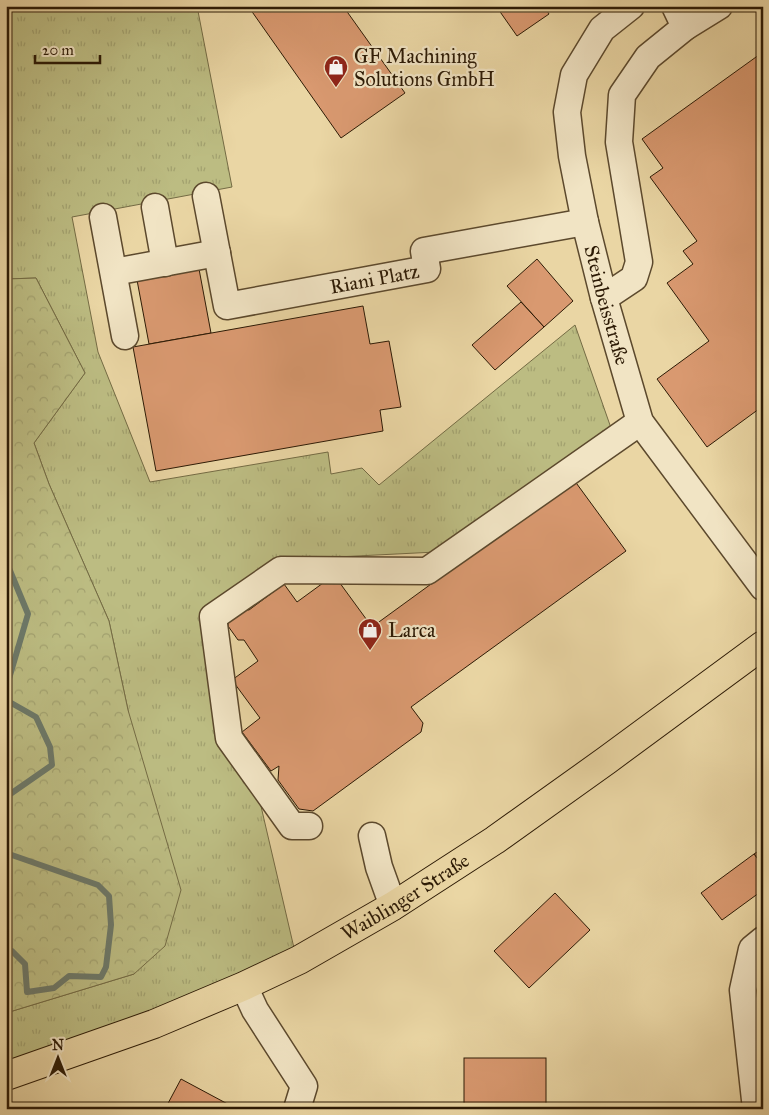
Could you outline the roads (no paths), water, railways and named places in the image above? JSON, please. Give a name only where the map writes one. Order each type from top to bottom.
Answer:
[{"type":"main road","name":"Waiblinger Straße","points":[[6,1076],[154,1024],[244,986],[299,960],[393,906],[495,840],[763,645]]},
{"type":"street","name":"Steinbeisstraße","points":[[631,6],[602,29],[574,75],[567,112],[572,156],[585,222],[604,298],[640,422],[763,587]]},
{"type":"street","points":[[604,298],[634,278],[639,262],[619,142],[622,95],[680,16],[719,6]]},
{"type":"street","points":[[114,272],[217,253],[206,196]]},
{"type":"street","points":[[155,207],[165,263]]},
{"type":"street","points":[[103,217],[125,336]]},
{"type":"street","name":"Riani Platz","points":[[217,253],[227,306],[427,269],[424,251],[585,222]]},
{"type":"street","points":[[309,826],[292,826],[229,738],[213,617],[280,570],[427,571],[640,422]]},
{"type":"street","points":[[372,836],[379,867],[393,906]]},
{"type":"street","points":[[756,1109],[743,990],[752,949],[763,940]]},
{"type":"street","points":[[244,986],[255,1010],[304,1086],[297,1109]]},
{"type":"waterway","points":[[6,561],[28,614],[6,689]]},
{"type":"waterway","points":[[6,700],[36,717],[50,747],[52,765],[6,797]]},
{"type":"waterway","points":[[6,853],[98,885],[109,896],[111,925],[106,967],[101,977],[69,976],[54,988],[27,992],[25,964],[12,951],[6,952]]},
{"type":"place","name":"GF Machining Solutions GmbH","points":[[336,88]]},
{"type":"place","name":"Larca","points":[[370,651]]}]
